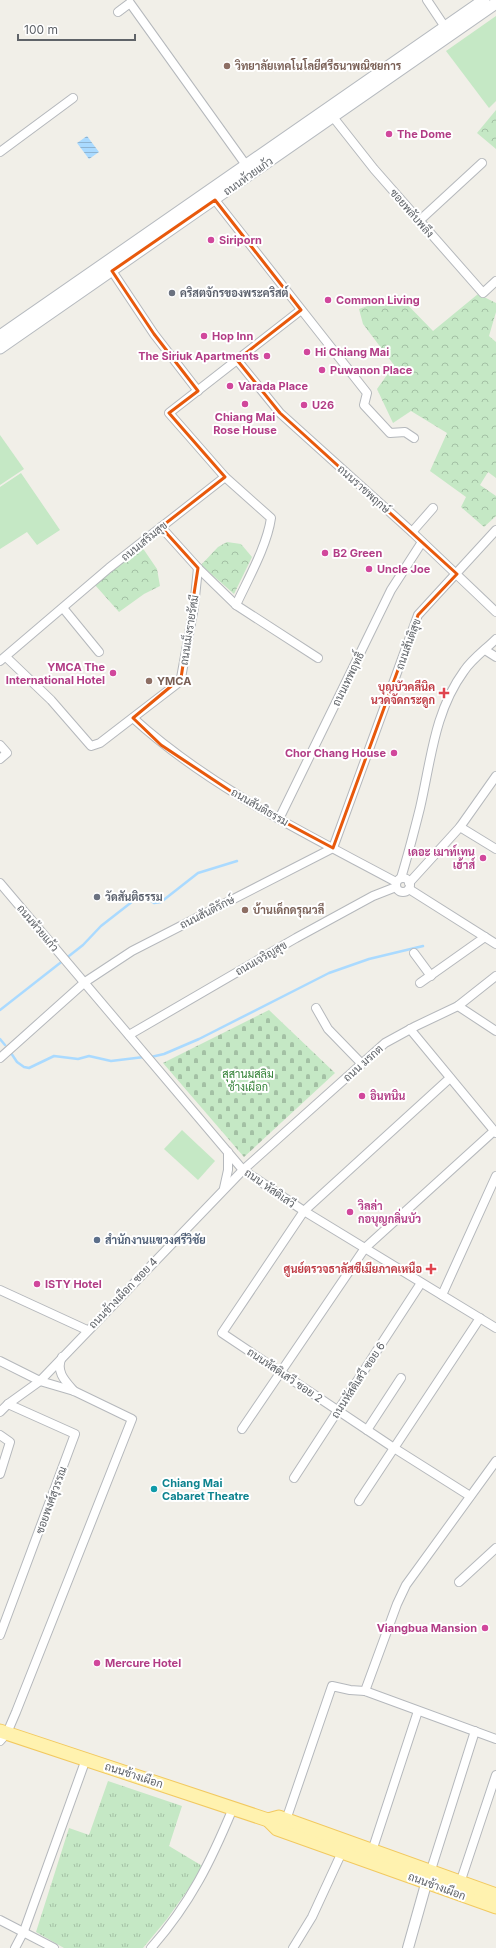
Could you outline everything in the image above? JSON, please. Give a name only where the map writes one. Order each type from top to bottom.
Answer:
[{"type":"main road","name":"ถนนห้วยแก้ว","points":[[0,348],[112,271],[212,196],[246,165],[484,0]]},
{"type":"main road","name":"ถนนห้วยแก้ว","points":[[0,336],[333,117],[496,3]]},
{"type":"main road","name":"ถนนช้างเผือก","points":[[2,1735],[86,1759],[268,1820],[277,1829],[342,1852],[428,1878],[460,1883],[496,1895]]},
{"type":"main road","name":"ถนนช้างเผือก","points":[[268,1820],[279,1817],[372,1851],[428,1878],[496,1907]]},
{"type":"street","points":[[427,0],[445,27]]},
{"type":"street","points":[[118,12],[130,3],[246,165]]},
{"type":"street","points":[[0,152],[73,98]]},
{"type":"street","name":"ซอยพลับพลึง","points":[[333,117],[419,221],[482,293],[496,281]]},
{"type":"street","points":[[419,221],[482,164]]},
{"type":"street","points":[[212,196],[367,393],[364,405],[390,433],[405,432],[414,438]]},
{"type":"street","points":[[112,271],[154,334],[198,391]]},
{"type":"street","points":[[236,605],[264,543],[270,528],[271,518],[225,477],[169,414],[301,310]]},
{"type":"street","name":"ถนนราชพฤกษ์","points":[[237,360],[280,413],[412,532],[496,612]]},
{"type":"street","name":"ถนนเสริมสุข","points":[[3,659],[62,608],[225,477]]},
{"type":"street","points":[[412,532],[433,508]]},
{"type":"street","points":[[161,527],[198,568],[236,605],[278,634],[318,658]]},
{"type":"street","name":"ถนนสันติสุข","points":[[333,848],[418,614],[457,574],[496,530]]},
{"type":"street","name":"ถนนเทพฤทธิ์","points":[[279,819],[391,590],[422,542]]},
{"type":"street","name":"ถนนเม็งรายรัศมี","points":[[3,659],[50,700],[91,746],[100,743],[178,683],[181,678],[194,607],[198,568]]},
{"type":"street","points":[[62,608],[99,652]]},
{"type":"street","points":[[496,639],[464,670],[448,698],[438,723],[420,808],[398,883],[402,892],[409,886],[460,827],[496,776]]},
{"type":"street","points":[[484,650],[496,657]]},
{"type":"street","name":"ถนนสันติธรรม","points":[[133,718],[161,745],[247,802],[398,883],[406,879],[409,886]]},
{"type":"street","points":[[0,745],[7,753],[0,759]]},
{"type":"street","points":[[460,827],[496,849]]},
{"type":"street","name":"ถนนสันติรักษ์","points":[[0,1058],[85,982],[132,951],[333,848]]},
{"type":"street","name":"ถนนห้วยแก้ว","points":[[0,883],[61,954]]},
{"type":"street","name":"ถนนเจริญสุข","points":[[129,1035],[296,938],[398,883]]},
{"type":"street","points":[[409,886],[496,944]]},
{"type":"street","points":[[420,983],[432,976],[485,937]]},
{"type":"street","points":[[414,953],[432,976]]},
{"type":"street","name":"ถนน หัสดิเสวี","points":[[61,954],[243,1170],[304,1211],[496,1328]]},
{"type":"street","name":"ถนน มรกต","points":[[243,1170],[385,1043],[458,1006],[496,976]]},
{"type":"street","points":[[458,1006],[496,1032]]},
{"type":"street","points":[[316,1008],[328,1029],[362,1064]]},
{"type":"street","points":[[242,1429],[365,1248],[495,1132],[410,1029]]},
{"type":"street","points":[[304,1211],[450,1078]]},
{"type":"street","points":[[224,1189],[228,1170],[228,1152]]},
{"type":"street","name":"ถนนช้างเผือก ซอย 4","points":[[0,1412],[8,1404],[40,1381],[87,1330],[135,1283],[243,1170]]},
{"type":"street","points":[[442,1295],[496,1176]]},
{"type":"street","name":"ถนนหัสดิเสวี ซอย 2","points":[[304,1211],[222,1333],[394,1448],[470,1496]]},
{"type":"street","name":"ถนนหัสดิเสวี ซอย 6","points":[[294,1478],[421,1282]]},
{"type":"street","points":[[0,1290],[87,1330]]},
{"type":"street","points":[[359,1501],[480,1318]]},
{"type":"street","points":[[62,1356],[59,1364],[60,1372],[74,1391]]},
{"type":"street","points":[[0,1361],[40,1381],[74,1391],[132,1419],[2,1735]]},
{"type":"street","points":[[367,1430],[401,1378]]},
{"type":"street","name":"ซอยพงศ์สุวรรณ","points":[[0,1635],[76,1434],[8,1404]]},
{"type":"street","points":[[0,1435],[10,1442],[0,1474]]},
{"type":"street","points":[[365,1692],[397,1604],[409,1581],[496,1461]]},
{"type":"street","points":[[459,1582],[496,1548]]},
{"type":"street","points":[[286,1820],[332,1686],[365,1692],[496,1739]]},
{"type":"street","points":[[372,1851],[418,1711]]},
{"type":"street","points":[[408,1948],[428,1878],[475,1731]]},
{"type":"street","points":[[15,1948],[24,1931],[86,1759]]},
{"type":"street","points":[[460,1883],[496,1774]]},
{"type":"street","points":[[151,1948],[165,1932],[192,1895],[214,1853],[233,1808]]},
{"type":"street","points":[[293,1948],[312,1917],[342,1852]]},
{"type":"street","points":[[0,1920],[24,1931],[54,1948]]},
{"type":"highlighted area","points":[[215,200],[301,310],[237,360],[280,413],[457,574],[418,615],[333,848],[247,802],[161,745],[133,718],[181,678],[198,568],[161,527],[225,477],[169,413],[198,391],[154,334],[112,271]]},
{"type":"green space","points":[[496,16],[496,101],[489,108],[446,51]]},
{"type":"green space","points":[[496,110],[496,149],[477,133]]},
{"type":"green space","points":[[478,294],[496,303],[496,312],[489,336],[496,342],[496,478],[488,472],[480,485],[496,496],[496,516],[484,527],[461,507],[466,497],[430,471],[447,433],[411,411],[393,423],[377,389],[394,365],[363,324],[359,309],[398,295],[433,331]]},
{"type":"green space","points":[[0,435],[24,469],[0,485]]},
{"type":"green space","points":[[21,473],[60,530],[37,545],[27,532],[0,549],[0,487]]},
{"type":"green space","points":[[227,542],[241,544],[252,557],[234,594],[201,565],[218,547]]},
{"type":"green space","points":[[142,547],[157,569],[160,586],[144,594],[119,612],[95,585]]},
{"type":"green space","name":"สุสานมุสลิม ช้างเผือก","points":[[269,1010],[335,1073],[244,1157],[163,1063]]},
{"type":"green space","points":[[182,1130],[215,1161],[198,1180],[164,1149]]},
{"type":"green space","points":[[108,1781],[182,1806],[169,1846],[204,1867],[167,1919],[143,1948],[64,1948],[36,1932],[69,1828],[89,1835]]},
{"type":"water","points":[[87,136],[99,152],[89,159],[77,143]]},
{"type":"waterway","points":[[0,1010],[83,945],[101,926],[142,894],[154,903],[161,902],[198,873],[237,861]]},
{"type":"waterway","points":[[151,1057],[164,1054],[199,1039],[329,973],[369,959],[423,946]]},
{"type":"waterway","points":[[0,1039],[5,1045]]},
{"type":"waterway","points":[[11,1053],[17,1062],[24,1067],[29,1068],[54,1056],[78,1059],[89,1056],[111,1061],[144,1057]]},
{"type":"place","name":"วิทยาลัยเทคโนโลยีศรีธนาพณิชยการ","points":[[227,66]]},
{"type":"place","name":"The Dome","points":[[389,134]]},
{"type":"place","name":"Siriporn","points":[[211,240]]},
{"type":"place","name":"คริสตจักรของพระคริสต์","points":[[172,293]]},
{"type":"place","name":"Common Living","points":[[328,300]]},
{"type":"place","name":"Hop Inn","points":[[204,336]]},
{"type":"place","name":"Hi Chiang Mai","points":[[307,352]]},
{"type":"place","name":"The Siriuk Apartments","points":[[267,356]]},
{"type":"place","name":"Puwanon Place","points":[[322,370]]},
{"type":"place","name":"Varada Place","points":[[230,386]]},
{"type":"place","name":"Chiang Mai Rose House","points":[[245,404]]},
{"type":"place","name":"U26","points":[[304,405]]},
{"type":"place","name":"B2 Green","points":[[325,553]]},
{"type":"place","name":"Uncle Joe","points":[[369,569]]},
{"type":"place","name":"YMCA The International Hotel","points":[[113,673]]},
{"type":"place","name":"YMCA","points":[[149,681]]},
{"type":"place","name":"บุญบัวคลีนิค นวดจัดกระดูก","points":[[444,693]]},
{"type":"place","name":"Chor Chang House","points":[[394,753]]},
{"type":"place","name":"เดอะ เมาท์เทน เฮ้าส์","points":[[483,858]]},
{"type":"place","name":"วัดสันติธรรม","points":[[97,897]]},
{"type":"place","name":"บ้านเด็กดรุณวลี","points":[[245,910]]},
{"type":"place","name":"อินทนิน","points":[[362,1096]]},
{"type":"place","name":"วิลล่า กอบุญกลิ่นบัว","points":[[350,1212]]},
{"type":"place","name":"สำนักงานแขวงศรีวิชัย","points":[[97,1240]]},
{"type":"place","name":"ศูนย์ตรวจธาลัสซีเมียภาคเหนือ","points":[[431,1269]]},
{"type":"place","name":"ISTY Hotel","points":[[37,1284]]},
{"type":"place","name":"Chiang Mai Cabaret Theatre","points":[[154,1489]]},
{"type":"place","name":"Viangbua Mansion","points":[[485,1628]]},
{"type":"place","name":"Mercure Hotel","points":[[97,1663]]}]
